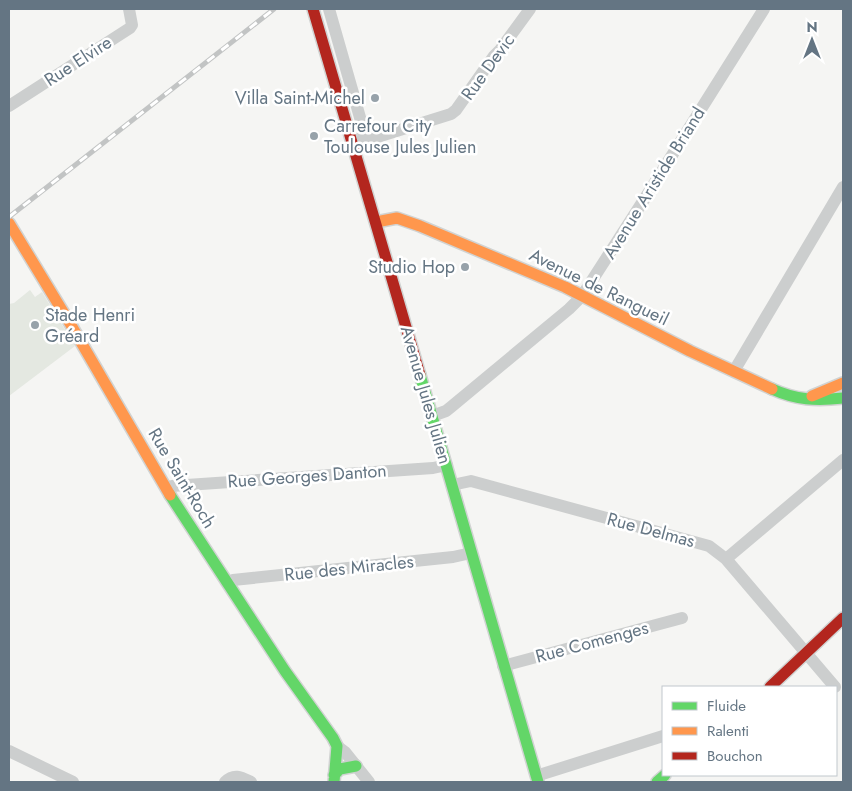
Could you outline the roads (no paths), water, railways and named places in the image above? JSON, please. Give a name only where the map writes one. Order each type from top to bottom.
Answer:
[{"type":"street","name":"Rue Elvire","points":[[9,106],[130,28],[132,25],[129,9]]},
{"type":"street","name":"Avenue Jules Julien","points":[[314,9],[358,141],[376,222],[413,356],[447,465],[503,666],[537,779]]},
{"type":"street","name":"Avenue Jules Julien","points":[[328,9],[361,121],[358,141]]},
{"type":"street","name":"Rue Devic","points":[[358,141],[451,114],[456,110],[530,9]]},
{"type":"street","name":"Avenue Aristide Briand","points":[[432,416],[451,407],[570,309],[582,296],[764,9]]},
{"type":"street","points":[[734,371],[843,187]]},
{"type":"street","name":"Avenue de Rangueil","points":[[376,222],[391,219],[406,220],[582,296],[787,396],[823,400],[843,398]]},
{"type":"street","name":"Rue Saint-Roch","points":[[9,222],[72,325],[167,490],[285,671],[334,738],[337,746]]},
{"type":"street","points":[[804,399],[843,383]]},
{"type":"street","points":[[726,559],[843,460]]},
{"type":"street","name":"Rue Georges Danton","points":[[167,490],[172,486],[209,482],[433,468],[447,465]]},
{"type":"street","name":"Rue Delmas","points":[[452,485],[471,482],[709,546],[726,559],[833,686]]},
{"type":"street","name":"Rue des Miracles","points":[[227,583],[233,580],[453,557],[472,553]]},
{"type":"street","name":"Rue Comenges","points":[[503,666],[682,618]]},
{"type":"street","points":[[771,686],[843,618]]},
{"type":"street","points":[[537,779],[662,736]]},
{"type":"street","points":[[337,746],[345,752],[369,782]]},
{"type":"street","points":[[334,779],[337,746]]},
{"type":"street","points":[[9,751],[73,782]]},
{"type":"street","points":[[334,779],[340,769],[356,766]]},
{"type":"street","points":[[225,782],[232,776],[239,776],[251,782]]},
{"type":"railway","points":[[9,217],[274,9]]},
{"type":"place","name":"Villa Saint-Michel","points":[[375,98]]},
{"type":"place","name":"Carrefour City Toulouse Jules Julien","points":[[314,136]]},
{"type":"place","name":"Studio Hop","points":[[465,267]]},
{"type":"place","name":"Stade Henri Gréard","points":[[35,325]]}]
